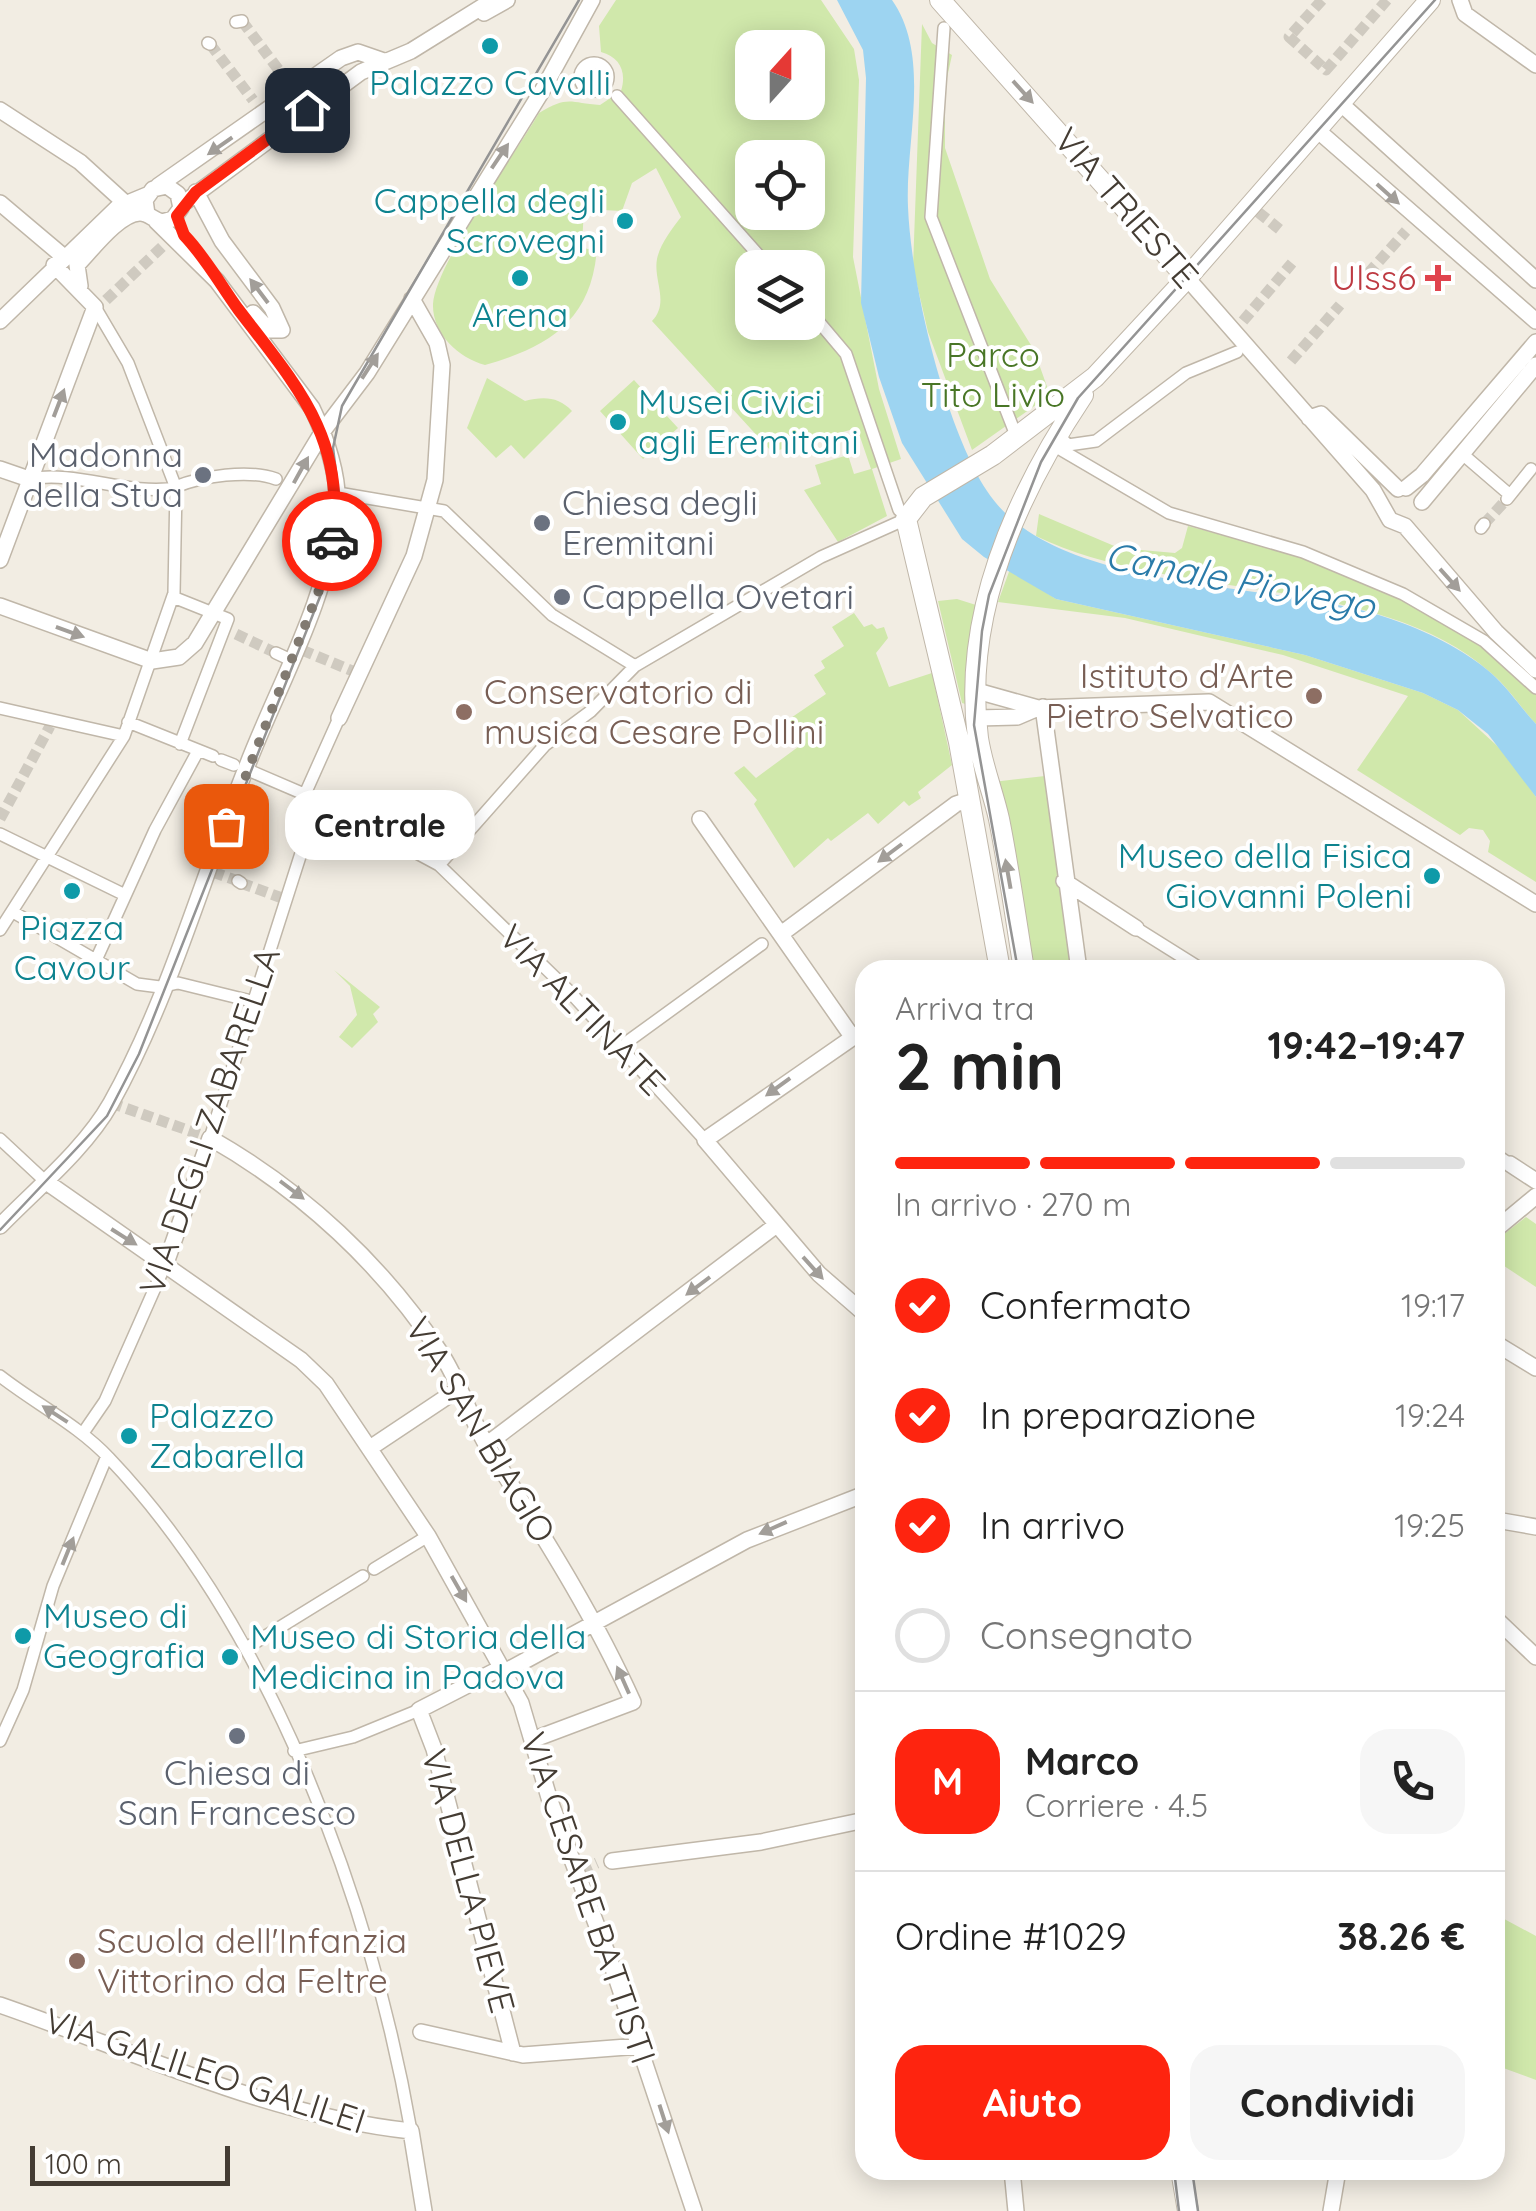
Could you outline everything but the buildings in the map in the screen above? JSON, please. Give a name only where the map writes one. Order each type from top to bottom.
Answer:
[{"type":"street","points":[[81,289],[76,264],[131,215],[152,218],[179,210],[196,192],[361,72],[411,51],[493,0]]},
{"type":"street","points":[[470,15],[496,8],[507,0]]},
{"type":"street","points":[[99,962],[189,747],[225,625],[323,430],[367,372],[542,91],[592,0]]},
{"type":"street","name":"VIA TRIESTE","points":[[940,0],[1188,278],[1385,506],[1390,520],[1405,526],[1477,610],[1536,670]]},
{"type":"street","points":[[1022,960],[977,718],[977,691],[978,636],[993,579],[1027,493],[1050,442],[1095,377],[1188,278],[1430,0]]},
{"type":"street","points":[[1460,0],[1465,14],[1536,65]]},
{"type":"street","points":[[944,28],[932,217],[1017,438]]},
{"type":"street","points":[[0,321],[124,202],[152,191],[349,54],[358,52],[384,61]]},
{"type":"street","points":[[284,77],[294,92]]},
{"type":"street","points":[[617,96],[754,250]]},
{"type":"street","points":[[252,100],[264,115]]},
{"type":"street","points":[[1339,102],[1536,280]]},
{"type":"street","points":[[0,110],[80,162],[124,202]]},
{"type":"street","points":[[1316,129],[1536,321]]},
{"type":"street","points":[[0,1226],[111,1103],[164,987],[291,653],[323,580],[337,506],[323,430],[301,392],[184,235],[174,190],[152,191]]},
{"type":"street","points":[[152,191],[152,218],[174,243],[239,296],[269,330],[282,330],[272,308],[222,241],[196,192]]},
{"type":"street","points":[[0,203],[100,306],[128,363],[176,488],[173,595],[144,659],[124,736],[42,852],[0,930]]},
{"type":"street","points":[[1428,230],[1450,203]]},
{"type":"street","points":[[305,794],[414,556],[430,506],[442,365],[437,342],[412,299]]},
{"type":"street","points":[[0,560],[100,306]]},
{"type":"street","points":[[825,329],[846,354],[902,514],[952,711],[998,960]]},
{"type":"street","points":[[1385,506],[1427,470],[1536,342]]},
{"type":"street","points":[[1237,352],[1186,373],[1096,441],[1061,444],[1169,513],[1327,561],[1403,594],[1484,640]]},
{"type":"street","points":[[1405,526],[1418,520],[1422,502],[1536,365]]},
{"type":"street","points":[[439,865],[545,745],[622,682],[635,666],[902,514],[995,454],[1095,377]]},
{"type":"street","name":"VIA TRIESTE","points":[[1309,418],[1321,414],[1402,489],[1422,502]]},
{"type":"street","points":[[995,454],[1026,468],[1027,493]]},
{"type":"street","points":[[1467,458],[1508,497],[1530,470]]},
{"type":"street","points":[[0,469],[29,479],[51,475],[102,486],[176,488],[262,474],[276,479]]},
{"type":"street","points":[[344,494],[444,511],[552,615],[635,666]]},
{"type":"street","points":[[173,595],[225,625]]},
{"type":"street","points":[[0,606],[161,662],[179,657],[225,625]]},
{"type":"street","points":[[1477,610],[1467,620],[1536,688]]},
{"type":"street","points":[[977,691],[1041,708],[1209,702],[1536,904]]},
{"type":"street","points":[[0,708],[124,736]]},
{"type":"street","points":[[952,711],[977,718],[1016,717],[1041,708]]},
{"type":"street","points":[[1041,708],[1076,960]]},
{"type":"street","points":[[128,722],[234,764]]},
{"type":"street","name":"VIA ALTINATE","points":[[248,770],[318,800],[439,865],[568,990],[705,1140],[775,1226],[829,1285],[855,1306]]},
{"type":"street","points":[[627,1042],[956,804],[971,799]]},
{"type":"street","name":"VIA DEGLI ZABARELLA","points":[[83,1433],[106,1400],[166,1262],[210,1138],[318,800]]},
{"type":"street","points":[[700,819],[771,938],[855,1029]]},
{"type":"street","points":[[0,834],[126,894]]},
{"type":"street","points":[[1064,881],[1187,960]]},
{"type":"street","points":[[11,915],[137,984],[178,984],[252,1001]]},
{"type":"street","points":[[705,1140],[855,1034]]},
{"type":"street","name":"VIA SAN BIAGIO","points":[[210,1138],[286,1185],[348,1242],[426,1332],[460,1388],[486,1446],[596,1622],[633,1702],[532,1740]]},
{"type":"street","name":"VIA CESARE BATTISTI","points":[[0,1139],[45,1180],[121,1236],[166,1262],[301,1360],[326,1384],[428,1536],[506,1671],[579,1870],[694,2211]]},
{"type":"street","points":[[1505,1161],[1536,1181]]},
{"type":"street","points":[[1505,1222],[1536,1196]]},
{"type":"street","points":[[486,1446],[775,1226]]},
{"type":"street","points":[[1505,1349],[1536,1368]]},
{"type":"street","points":[[0,1376],[83,1433],[107,1456],[214,1592],[248,1648],[330,1835],[360,1928],[389,2025],[424,2211]]},
{"type":"street","points":[[370,1448],[460,1388]]},
{"type":"street","points":[[0,1741],[23,1690],[53,1586],[107,1456]]},
{"type":"street","points":[[294,1751],[352,1737],[419,1710],[497,1670],[506,1671],[748,1540],[855,1499]]},
{"type":"street","points":[[1505,1522],[1536,1527]]},
{"type":"street","points":[[248,1648],[428,1536]]},
{"type":"street","points":[[1505,1627],[1536,1656]]},
{"type":"street","name":"VIA DELLA PIEVE","points":[[419,1710],[434,1749],[513,2053]]},
{"type":"street","points":[[604,1862],[761,1842],[855,1822]]},
{"type":"street","name":"VIA GALILEO GALILEI","points":[[0,2004],[236,2088],[368,2127],[411,2131]]},
{"type":"street","points":[[421,2032],[536,2056],[640,2046]]},
{"type":"street","points":[[1013,2180],[1016,2211]]},
{"type":"street","points":[[1183,2180],[1188,2211]]},
{"type":"street","points":[[1331,2211],[1336,2180]]},
{"type":"green space","points":[[616,0],[821,0],[854,49],[859,80],[853,257],[879,389],[901,459],[872,469],[887,516],[838,542],[804,490],[821,484],[815,465],[848,455],[854,474],[871,469],[857,428],[772,452],[652,321],[660,306],[656,267],[659,253],[681,217],[656,168],[632,183],[622,211],[584,209],[582,244],[587,249],[597,248],[593,273],[586,295],[563,327],[528,349],[485,365],[465,357],[442,334],[433,304],[447,263],[539,113],[563,102],[600,105],[621,91],[622,72],[617,62],[601,52],[599,26]]},
{"type":"green space","name":"Parco Tito Livio","points":[[922,24],[932,43],[952,55],[945,87],[945,148],[990,279],[1034,350],[1050,395],[972,450],[928,332],[913,267]]},
{"type":"green space","points":[[487,378],[525,401],[551,399],[572,411],[524,459],[511,445],[496,458],[467,428]]},
{"type":"green space","points":[[634,380],[678,428],[643,459],[600,411]]},
{"type":"green space","points":[[1039,514],[1119,548],[1175,553],[1182,548],[1188,526],[1304,557],[1402,598],[1498,653],[1536,693],[1536,724],[1491,673],[1444,641],[1391,618],[1333,603],[1090,557],[1036,536]]},
{"type":"green space","points":[[1010,569],[1056,599],[1305,655],[1423,693],[1458,710],[1506,754],[1536,797],[1536,882],[1488,852],[1490,841],[1483,830],[1469,828],[1460,835],[1357,770],[1408,696],[1283,655],[1125,618],[998,602]]},
{"type":"green space","points":[[957,599],[976,605],[969,705],[962,703],[938,601]]},
{"type":"green space","points":[[854,613],[864,627],[884,627],[888,638],[876,653],[889,687],[932,673],[952,765],[918,792],[921,798],[909,806],[904,801],[878,824],[868,813],[831,841],[828,838],[794,868],[754,804],[757,800],[734,773],[744,766],[756,778],[798,747],[782,724],[826,694],[814,675],[825,668],[821,661],[844,646],[832,627]]},
{"type":"green space","points":[[1045,776],[1072,960],[1029,960],[993,782]]},
{"type":"green space","points":[[334,970],[380,1007],[373,1014],[378,1022],[352,1048],[339,1037],[357,1015],[350,986]]},
{"type":"green space","points":[[1526,1217],[1536,1224],[1536,1287],[1505,1267],[1505,1233]]},
{"type":"green space","points":[[1505,1919],[1536,1936],[1536,2080],[1505,2069]]},
{"type":"water","points":[[837,0],[892,0],[904,23],[914,73],[908,207],[916,275],[944,393],[987,491],[1020,525],[1064,550],[1116,568],[1345,606],[1391,619],[1457,649],[1497,679],[1536,724],[1536,797],[1488,734],[1458,710],[1423,693],[1305,655],[1056,599],[984,557],[962,539],[902,443],[879,377],[861,303],[866,78],[863,50]]},
{"type":"tunnel","points":[[1322,0],[1289,37],[1326,70],[1387,0]]},
{"type":"tunnel","points":[[242,21],[284,77]]},
{"type":"tunnel","points":[[210,44],[253,100]]},
{"type":"tunnel","points":[[1258,212],[1283,232]]},
{"type":"tunnel","points":[[1357,286],[1406,231]]},
{"type":"tunnel","points":[[106,300],[163,246]]},
{"type":"tunnel","points":[[1243,321],[1292,263]]},
{"type":"tunnel","points":[[1291,361],[1340,305]]},
{"type":"tunnel","points":[[1484,524],[1507,499]]},
{"type":"tunnel","points":[[236,634],[276,653]]},
{"type":"tunnel","points":[[302,650],[355,672]]},
{"type":"tunnel","points":[[0,819],[50,726]]},
{"type":"tunnel","points":[[213,872],[238,881]]},
{"type":"tunnel","points":[[241,883],[282,898]]},
{"type":"tunnel","points":[[111,1103],[210,1138]]},
{"type":"tunnel","points":[[581,1870],[597,1863]]},
{"type":"tram line","points":[[0,1230],[107,1116],[139,1054],[327,579],[341,512],[333,448],[342,406],[579,0]]},
{"type":"tram line","points":[[1016,960],[974,725],[989,595],[1041,462],[1078,398],[1435,0]]},
{"type":"tram line","points":[[1175,2180],[1179,2211]]},
{"type":"tram line","points":[[1193,2180],[1198,2211]]},
{"type":"way so far","points":[[226,826],[245,769],[323,580],[332,541]]},
{"type":"place","name":"Palazzo Cavalli","points":[[490,46]]},
{"type":"place","name":"Cappella degli Scrovegni","points":[[625,221]]},
{"type":"place","name":"Arena","points":[[520,278]]},
{"type":"place","name":"Ulss6","points":[[1438,278]]},
{"type":"place","name":"Musei Civici agli Eremitani","points":[[618,422]]},
{"type":"place","name":"Madonna della Stua","points":[[203,475]]},
{"type":"place","name":"Chiesa degli Eremitani","points":[[542,523]]},
{"type":"place","name":"Cappella Ovetari","points":[[562,597]]},
{"type":"place","name":"Istituto d'Arte Pietro Selvatico","points":[[1314,696]]},
{"type":"place","name":"Conservatorio di musica Cesare Pollini","points":[[464,712]]},
{"type":"place","name":"Centrale","points":[[226,826]]},
{"type":"place","name":"Museo della Fisica Giovanni Poleni","points":[[1432,876]]},
{"type":"place","name":"Piazza Cavour","points":[[72,891]]},
{"type":"place","name":"Palazzo Zabarella","points":[[129,1436]]},
{"type":"place","name":"Museo di Geografia","points":[[23,1636]]},
{"type":"place","name":"Museo di Storia della Medicina in Padova","points":[[230,1657]]},
{"type":"place","name":"Chiesa di San Francesco","points":[[237,1736]]},
{"type":"place","name":"Scuola dell'Infanzia Vittorino da Feltre","points":[[77,1961]]},
{"type":"route","points":[[307,110],[196,192],[181,205],[177,216],[184,235],[208,262],[217,280],[301,392],[323,430],[337,495],[332,541]]},
{"type":"water label","name":"Canale Piovego","points":[[1240,581]]}]
